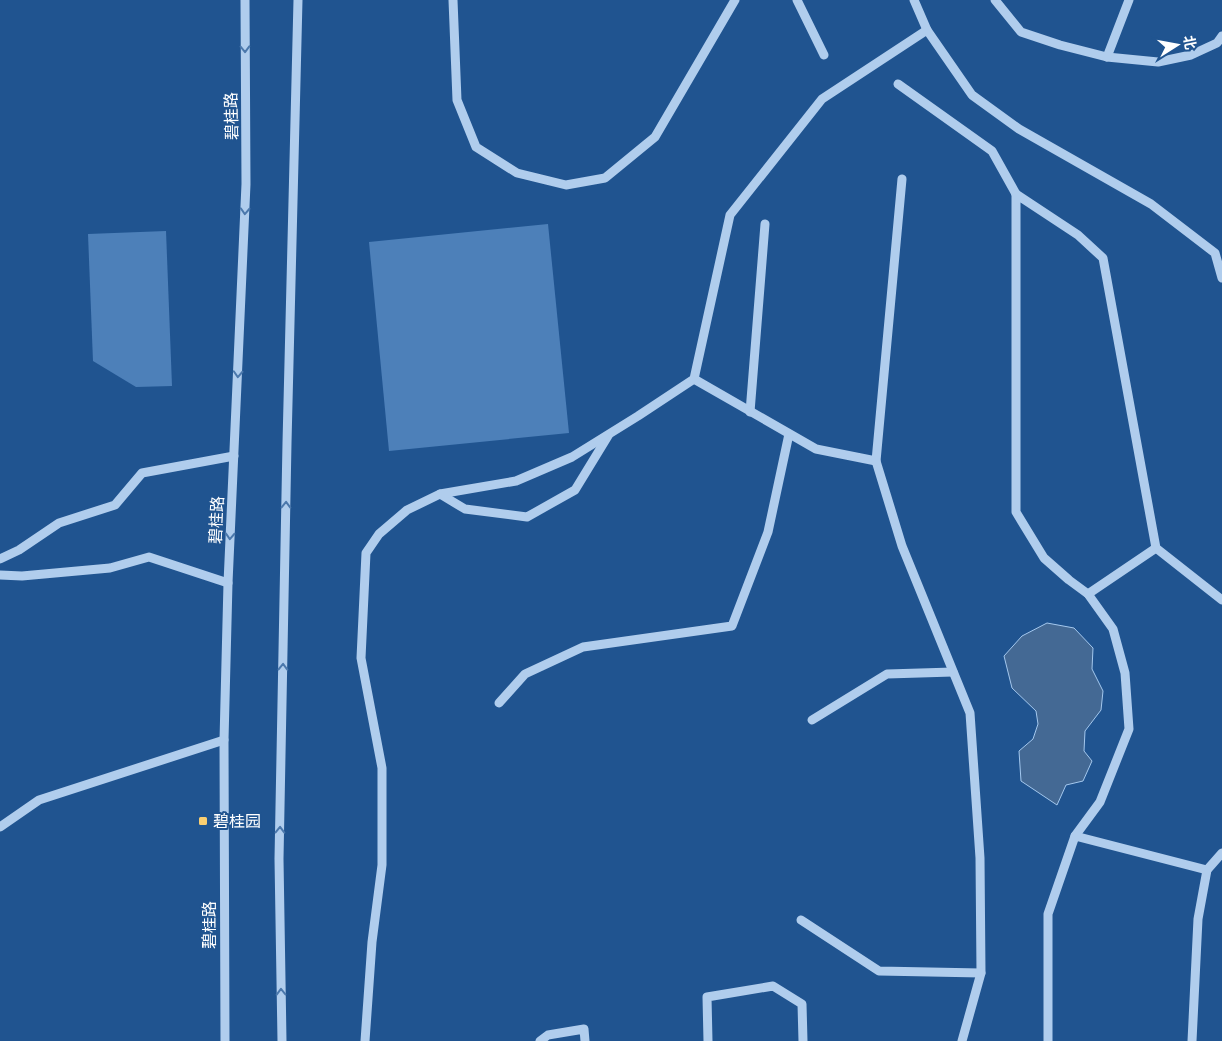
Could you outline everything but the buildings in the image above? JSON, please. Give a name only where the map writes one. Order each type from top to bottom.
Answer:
[{"type":"street","name":"碧桂路","points":[[225,1041],[224,740],[228,583],[246,184],[244,0]]},
{"type":"street","points":[[282,1041],[279,906],[280,839],[298,0]]},
{"type":"street","points":[[453,0],[457,100],[476,147],[517,173],[566,185],[605,178],[654,137],[736,0]]},
{"type":"street","points":[[797,0],[824,54]]},
{"type":"street","points":[[914,0],[927,30],[972,94],[1019,129],[1151,204],[1218,251],[1222,278]]},
{"type":"street","points":[[994,0],[1021,32],[1060,45],[1107,57],[1158,62],[1191,55],[1217,43],[1222,36]]},
{"type":"street","points":[[1107,57],[1129,0]]},
{"type":"street","points":[[365,1041],[372,942],[382,865],[382,768],[361,658],[366,553],[380,534],[407,510],[440,494],[516,481],[572,457],[694,378],[730,215],[822,99],[927,30]]},
{"type":"street","points":[[898,84],[992,151],[1016,194],[1078,235],[1103,258],[1156,548],[1222,600]]},
{"type":"street","points":[[902,180],[876,461],[902,546],[970,713],[980,858],[981,973],[962,1041]]},
{"type":"street","points":[[1016,194],[1016,512],[1044,558],[1088,594],[1113,629],[1125,673],[1129,729],[1100,802],[1075,836],[1048,914],[1048,1041]]},
{"type":"street","points":[[750,412],[765,224]]},
{"type":"street","points":[[694,378],[816,449],[876,461]]},
{"type":"street","points":[[440,494],[465,509],[527,517],[575,490],[609,433]]},
{"type":"street","points":[[499,703],[525,674],[583,648],[732,626],[768,532],[789,434]]},
{"type":"street","points":[[0,560],[19,550],[59,523],[115,505],[142,473],[234,456]]},
{"type":"street","points":[[1088,594],[1156,548]]},
{"type":"street","points":[[0,575],[22,576],[110,568],[149,557],[228,583]]},
{"type":"street","points":[[812,720],[887,674],[953,672]]},
{"type":"street","points":[[0,826],[39,800],[224,740]]},
{"type":"street","points":[[1075,836],[1207,870]]},
{"type":"street","points":[[1192,1041],[1198,919],[1207,870],[1222,853]]},
{"type":"street","points":[[801,920],[879,971],[981,973]]},
{"type":"street","points":[[708,1041],[707,997],[774,986],[802,1004],[803,1041]]},
{"type":"street","points":[[540,1041],[548,1035],[584,1029],[585,1041]]},
{"type":"water","points":[[1047,623],[1074,628],[1093,648],[1092,669],[1103,691],[1101,710],[1085,731],[1084,751],[1092,761],[1083,781],[1066,785],[1057,805],[1021,781],[1019,751],[1033,739],[1038,724],[1036,711],[1012,688],[1004,656],[1022,636]]},
{"type":"place","name":"碧桂园","points":[[203,821]]}]
